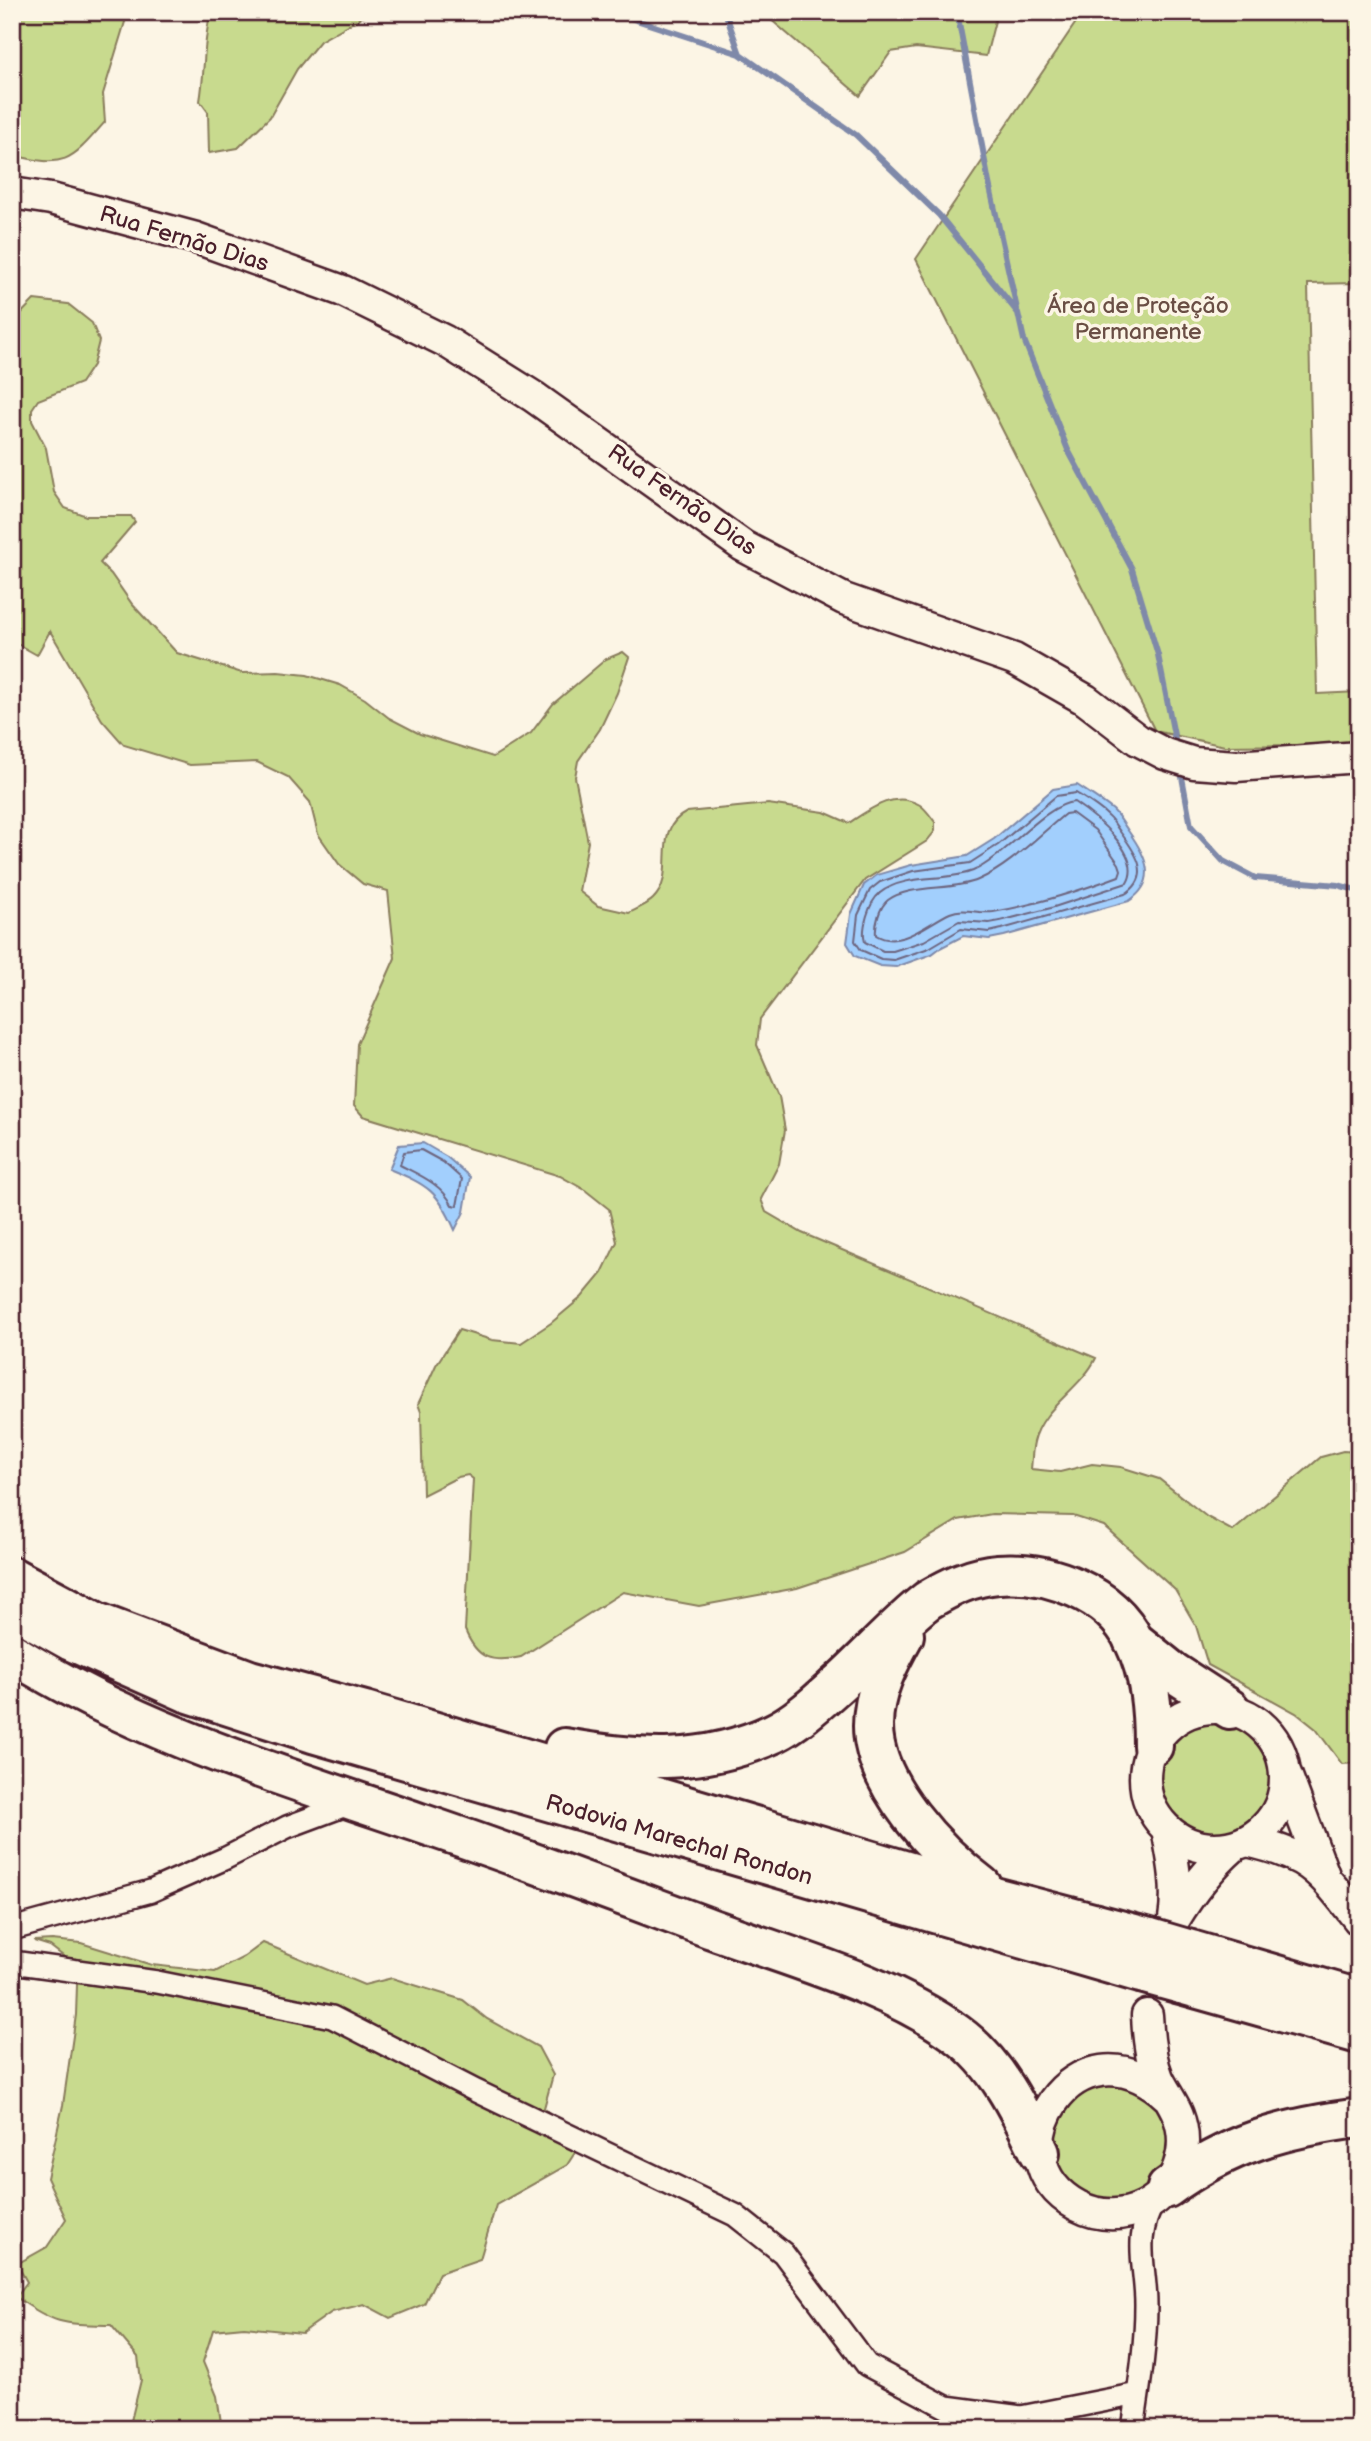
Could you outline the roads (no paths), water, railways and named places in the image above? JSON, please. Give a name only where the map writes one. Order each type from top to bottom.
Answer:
[{"type":"highway","points":[[365,1711],[613,1756],[670,1758],[723,1753],[776,1732],[813,1706],[919,1608],[950,1587],[997,1574],[1022,1574],[1051,1579],[1077,1588],[1103,1604],[1120,1620],[1133,1640],[1148,1684],[1152,1705],[1153,1746]]},
{"type":"highway","name":"Rodovia Marechal Rondon","points":[[12,1577],[96,1622],[250,1680],[365,1711],[998,1898],[1167,1953],[1359,2034]]},
{"type":"highway","name":"Rodovia Marechal Rondon","points":[[12,1608],[71,1641],[186,1692],[380,1754],[1359,1999]]},
{"type":"highway","points":[[919,1608],[883,1673],[873,1727],[878,1753],[893,1788],[914,1821],[939,1850],[998,1898]]},
{"type":"highway","points":[[1133,1640],[1230,1709]]},
{"type":"highway","points":[[12,1653],[111,1708],[288,1778],[474,1841],[855,1982],[909,2005],[946,2027],[976,2050],[1017,2105],[1040,2152]]},
{"type":"highway","points":[[1161,2194],[1193,2169],[1239,2145],[1274,2133],[1359,2118]]},
{"type":"main road","name":"Rua Fernão Dias","points":[[12,193],[51,199],[196,238],[343,292],[445,341],[534,397],[743,546],[844,599],[1014,659],[1086,701],[1138,740],[1166,754],[1194,763],[1236,766],[1359,757]]},
{"type":"main road","points":[[1326,1878],[1286,1774],[1281,1752],[1269,1732],[1251,1717],[1230,1709],[1207,1708],[1186,1714],[1167,1727],[1153,1746],[1146,1771],[1148,1798],[1155,1815],[1167,1829],[1181,1840],[1198,1847],[1216,1849],[1240,1844],[1291,1853],[1326,1878],[1359,1920]]},
{"type":"main road","points":[[1147,2015],[1152,2057],[1183,2132],[1183,2152],[1178,2171],[1161,2194],[1129,2213],[1114,2215],[1088,2210],[1065,2198],[1053,2185],[1045,2170],[1040,2152],[1040,2132],[1046,2112],[1058,2094],[1124,2048],[1147,2015],[1167,1953],[1198,1884],[1217,1861],[1264,1830],[1276,1814],[1284,1795],[1286,1774]]},
{"type":"main road","points":[[1167,1829],[1175,1878],[1167,1953]]},
{"type":"main road","points":[[1093,2072],[1113,2070],[1133,2073],[1152,2082],[1167,2096]]},
{"type":"street","points":[[287,1827],[295,1798],[288,1778]]},
{"type":"street","points":[[12,1929],[151,1891],[216,1863],[287,1827],[356,1801]]},
{"type":"street","points":[[12,1962],[157,1982],[332,2017],[476,2091],[735,2215],[783,2253],[867,2365],[946,2407],[1021,2417],[1138,2395]]},
{"type":"street","points":[[1133,2429],[1142,2370],[1146,2304],[1140,2249],[1145,2220],[1161,2194]]},
{"type":"street","points":[[1114,2215],[1130,2230],[1140,2249]]},
{"type":"water","points":[[1077,785],[1113,810],[1140,850],[1147,868],[1147,877],[1138,893],[1129,901],[1004,936],[989,939],[963,936],[932,954],[896,967],[880,966],[855,956],[847,943],[851,914],[864,885],[877,875],[911,865],[967,856],[994,839],[1053,789]]},
{"type":"water","points":[[423,1143],[447,1157],[470,1177],[464,1212],[455,1230],[443,1206],[430,1191],[389,1169],[399,1145]]},
{"type":"waterway","points":[[546,12],[627,17],[740,54],[856,135],[939,215],[1018,313],[1024,340],[1068,450],[1132,569],[1158,655],[1175,740]]},
{"type":"waterway","points":[[725,12],[740,54]]},
{"type":"waterway","points":[[957,12],[989,183],[1017,309]]},
{"type":"waterway","points":[[1182,777],[1191,826],[1223,861],[1255,878],[1338,885],[1359,891]]},
{"type":"park label","name":"Área de Proteção Permanente","points":[[1138,319]]}]
